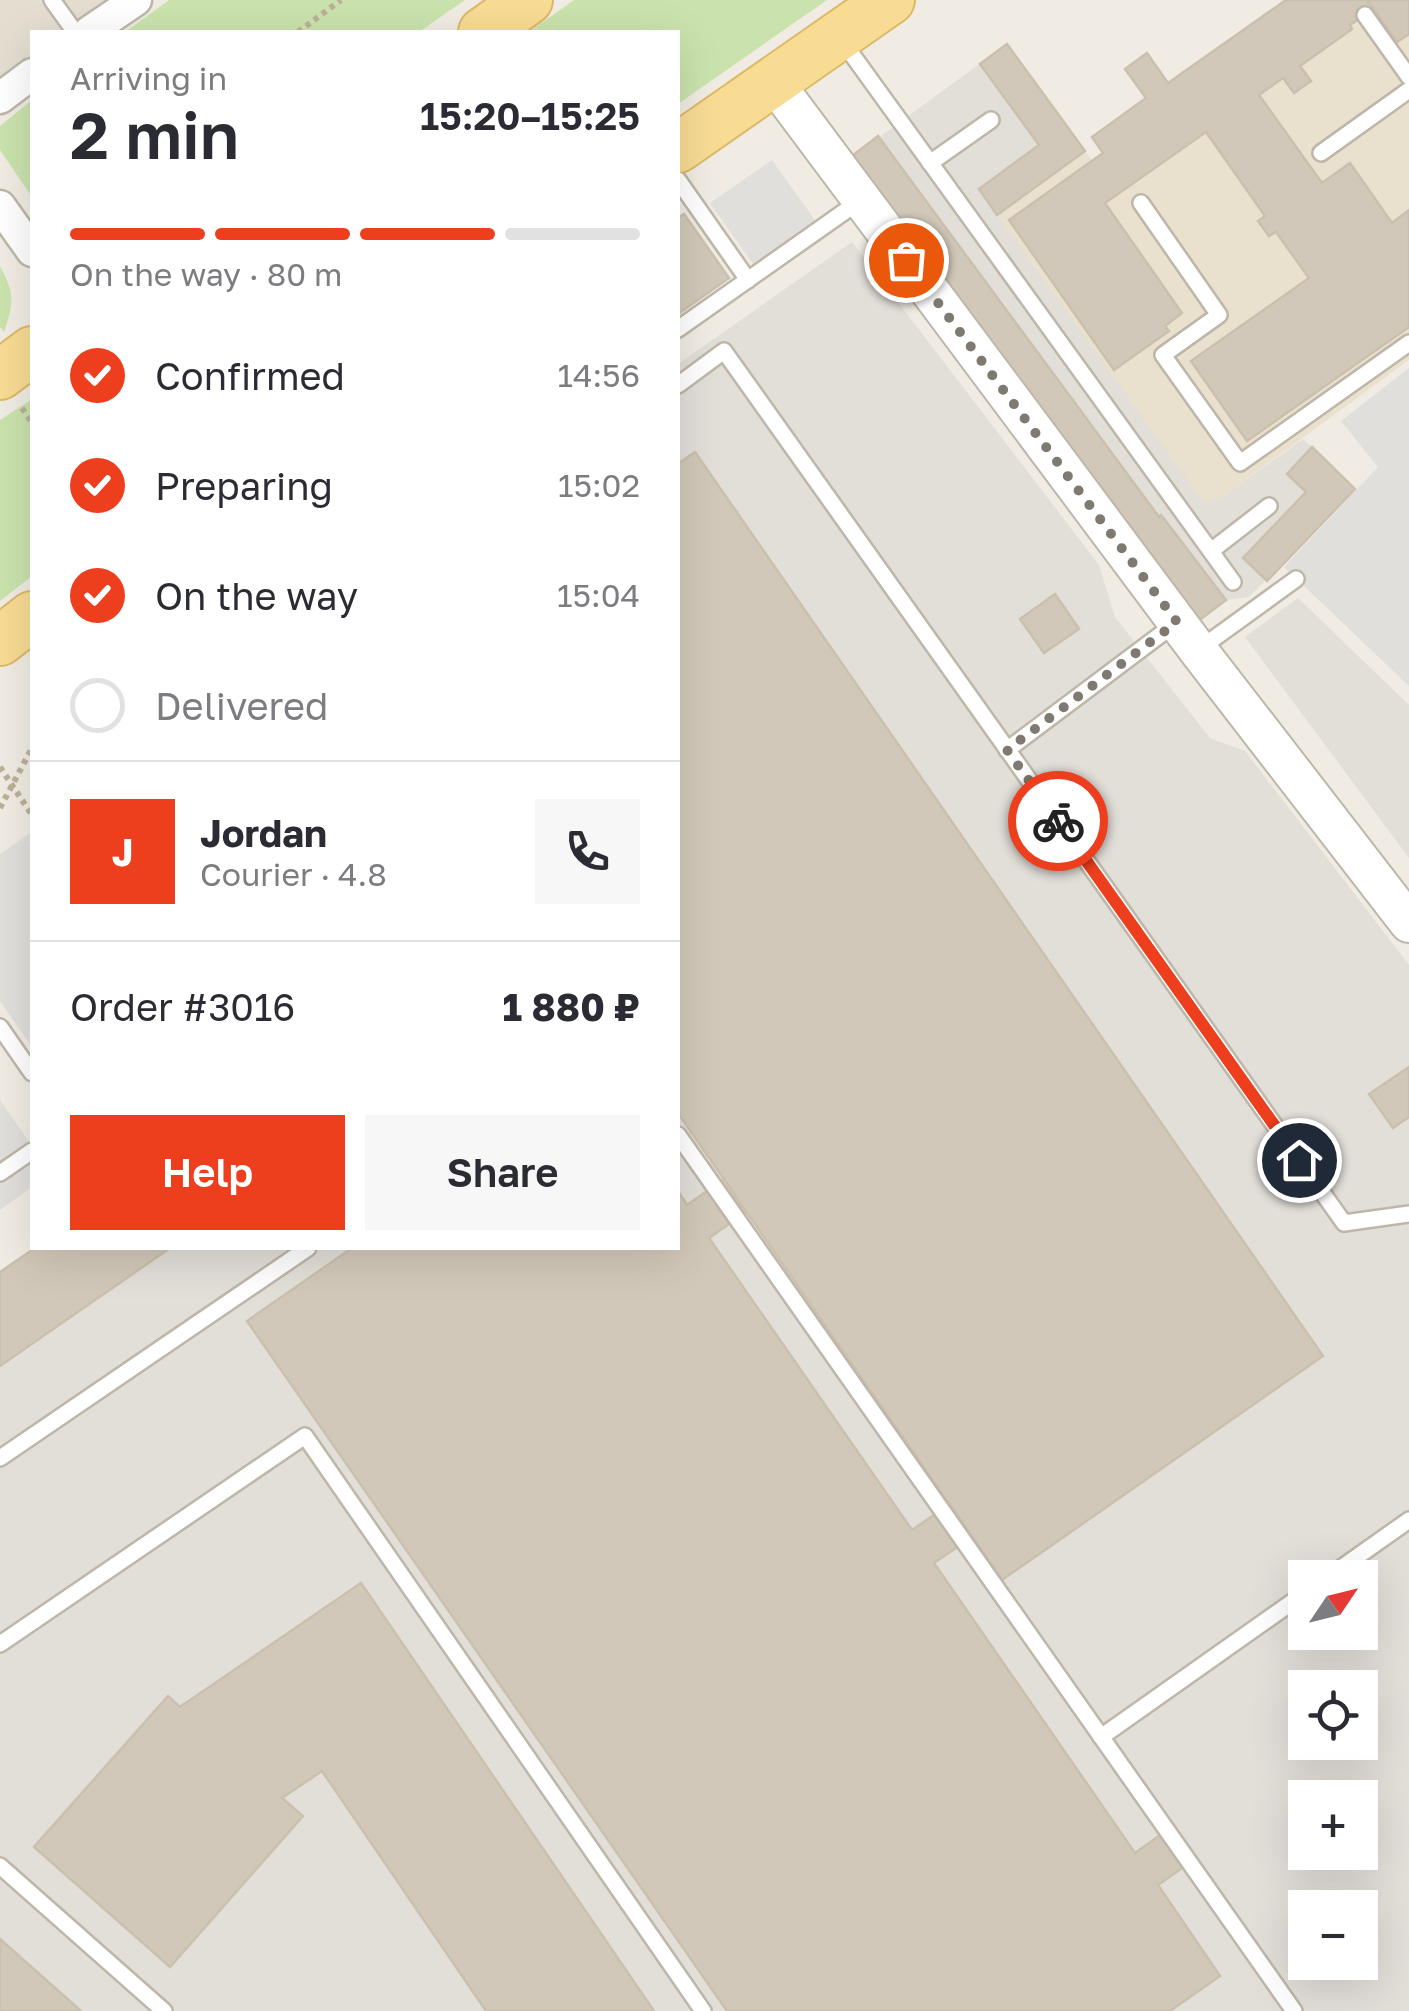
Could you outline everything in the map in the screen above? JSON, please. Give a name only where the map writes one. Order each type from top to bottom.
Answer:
[{"type":"main road","points":[[485,30],[528,0]]},
{"type":"main road","points":[[680,147],[890,0]]},
{"type":"main road","points":[[11,391],[30,354]]},
{"type":"main road","points":[[0,641],[30,618]]},
{"type":"street","points":[[93,30],[136,0]]},
{"type":"street","points":[[0,98],[30,76]]},
{"type":"street","points":[[773,81],[1187,636],[1409,922]]},
{"type":"street","points":[[0,206],[30,248]]},
{"type":"lane","points":[[52,0],[74,30]]},
{"type":"lane","points":[[1365,15],[1409,77]]},
{"type":"lane","points":[[838,36],[1233,582]]},
{"type":"lane","points":[[1321,152],[1409,90]]},
{"type":"lane","points":[[930,163],[990,120]]},
{"type":"lane","points":[[680,183],[748,280]]},
{"type":"lane","points":[[680,328],[862,200]]},
{"type":"lane","points":[[1140,203],[1219,315],[1163,355],[1240,463],[1409,344]]},
{"type":"lane","points":[[680,383],[724,351],[1344,1223],[1409,1214]]},
{"type":"lane","points":[[1210,551],[1270,506]]},
{"type":"lane","points":[[1007,750],[1187,636],[1296,578]]},
{"type":"lane","points":[[0,1027],[30,1070]]},
{"type":"lane","points":[[680,1139],[1294,2011]]},
{"type":"lane","points":[[0,1174],[30,1152]]},
{"type":"lane","points":[[0,1458],[305,1250]]},
{"type":"lane","points":[[0,1644],[305,1436],[703,2011]]},
{"type":"lane","points":[[1352,1560],[1409,1520]]},
{"type":"lane","points":[[1101,1737],[1288,1605]]},
{"type":"lane","points":[[0,1866],[164,2011]]},
{"type":"path","points":[[301,30],[341,0]]},
{"type":"path","points":[[11,391],[30,420]]},
{"type":"path","points":[[0,808],[30,752]]},
{"type":"path","points":[[0,767],[30,813]]},
{"type":"shaded area","points":[[0,0],[107,0],[66,30],[30,30],[30,56],[0,79]]},
{"type":"shaded area","points":[[1286,0],[1409,0],[1409,360],[1222,497],[1204,503],[997,215],[1085,151],[1092,160],[1103,153],[1092,137],[1145,98],[1125,69],[1147,53],[1168,83]]},
{"type":"shaded area","points":[[1007,44],[1085,151],[998,214],[1222,497],[1303,439],[1355,489],[1249,597],[1226,600],[852,157]]},
{"type":"shaded area","points":[[772,160],[817,223],[755,267],[710,203]]},
{"type":"shaded area","points":[[852,242],[1099,565],[1115,617],[1210,738],[1245,751],[1409,965],[1409,2011],[0,2011],[0,1272],[32,1250],[680,1250],[680,363]]},
{"type":"shaded area","points":[[1409,368],[1409,686],[1284,567],[1378,467],[1341,421]]},
{"type":"shaded area","points":[[1298,598],[1409,705],[1409,858],[1245,637]]},
{"type":"shaded area","points":[[30,833],[30,1044],[0,1001],[0,854]]},
{"type":"shaded area","points":[[0,1100],[30,1143],[30,1188],[0,1210]]},
{"type":"green space","points":[[169,0],[465,0],[422,30],[128,30]]},
{"type":"green space","points":[[574,0],[827,0],[680,103],[680,30],[532,30]]},
{"type":"green space","points":[[30,102],[30,194],[0,150],[0,126]]},
{"type":"green space","points":[[0,266],[11,298],[4,332],[0,327]]},
{"type":"green space","points":[[30,400],[30,578],[0,601],[0,420]]},
{"type":"building","points":[[1286,0],[1367,0],[1373,9],[1300,66],[1311,81],[1294,93],[1283,78],[1259,95],[1322,183],[1350,163],[1392,223],[1409,210],[1409,327],[1247,441],[1191,361],[1309,278],[1276,232],[1269,236],[1258,221],[1265,216],[1206,132],[1105,203],[1182,313],[1165,326],[1169,331],[1114,370],[1009,220],[1103,153],[1092,137],[1146,98],[1125,69],[1147,53],[1168,83]]},
{"type":"building","points":[[1367,0],[1409,0],[1409,34],[1397,42]]},
{"type":"building","points":[[1007,44],[1085,151],[997,215],[979,189],[1039,145],[980,64]]},
{"type":"building","points":[[878,136],[1159,517],[1226,600],[1197,622],[852,156]]},
{"type":"building","points":[[684,214],[729,278],[680,313],[680,217]]},
{"type":"building","points":[[1312,447],[1355,489],[1267,581],[1243,558],[1306,492],[1287,474]]},
{"type":"building","points":[[695,452],[1323,1356],[1002,1580],[680,1116],[680,463]]},
{"type":"building","points":[[1055,594],[1079,629],[1044,653],[1020,619]]},
{"type":"building","points":[[1409,1067],[1409,1117],[1393,1128],[1369,1094]]},
{"type":"building","points":[[724,1179],[746,1212],[709,1238],[912,1530],[950,1504],[972,1537],[934,1563],[1135,1853],[1173,1826],[1195,1859],[1158,1885],[1220,1976],[1170,2011],[727,2011],[247,1321],[349,1250],[680,1250],[680,1194],[687,1205]]},
{"type":"building","points":[[32,1250],[167,1250],[0,1366],[0,1272]]},
{"type":"building","points":[[361,1583],[654,2011],[486,2011],[322,1771],[282,1798],[303,1816],[170,1967],[34,1847],[168,1696],[180,1707]]},
{"type":"building","points":[[0,1939],[81,2011],[0,2011]]},
{"type":"way so far","points":[[906,260],[1177,622],[1007,750],[1058,821]]},
{"type":"route","points":[[1058,821],[1299,1160]]}]
